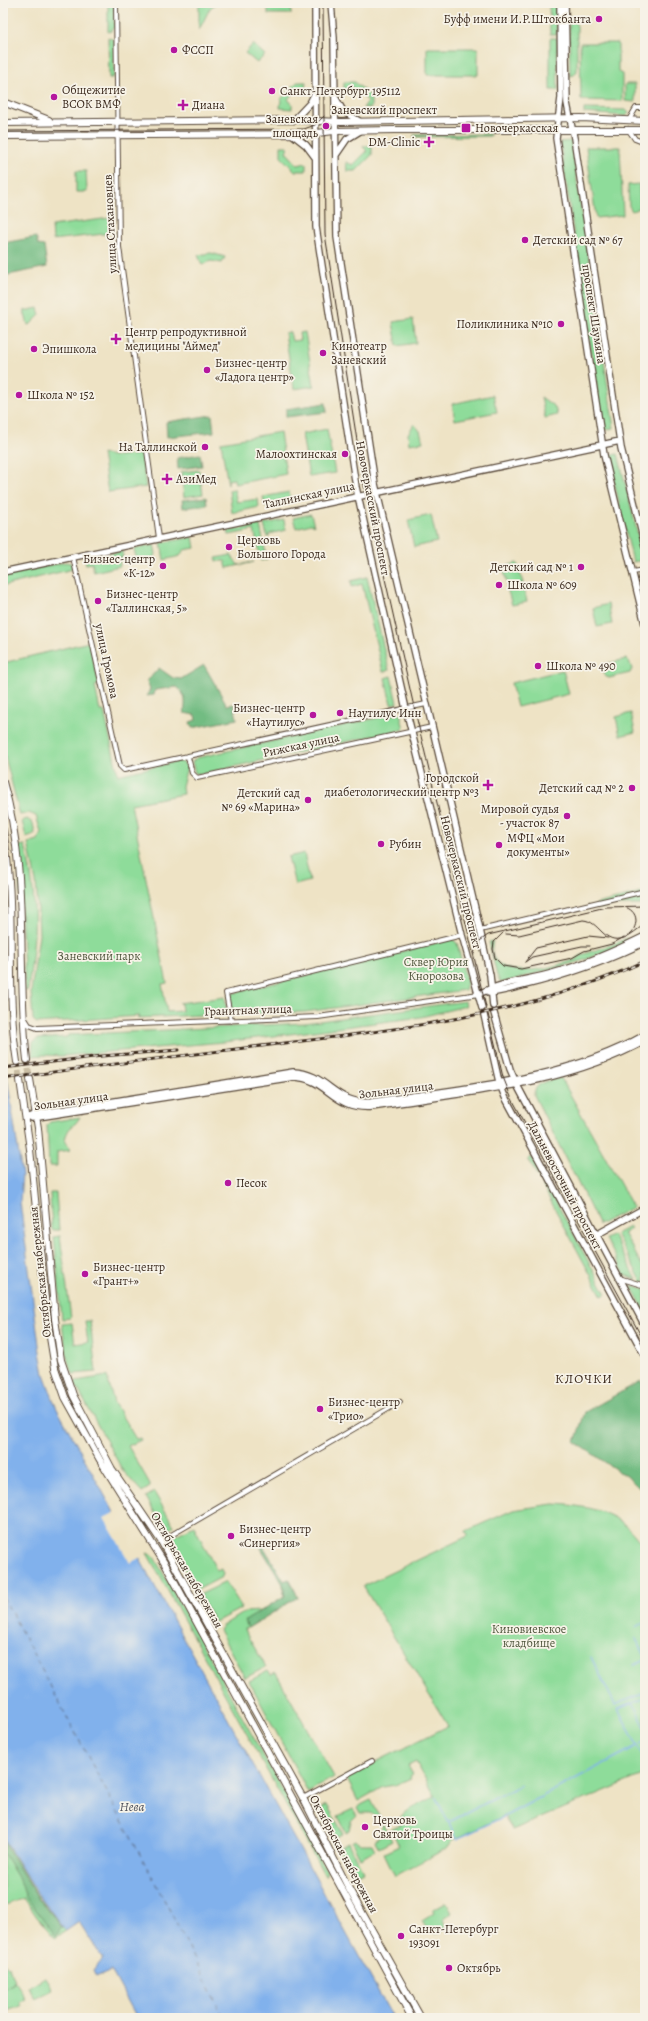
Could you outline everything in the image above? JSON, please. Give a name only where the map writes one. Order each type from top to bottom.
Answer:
[{"type":"main road","points":[[3,102],[53,122]]},
{"type":"main road","name":"Заневский проспект","points":[[3,123],[294,120],[360,122],[559,118],[645,121]]},
{"type":"main road","name":"Заневский проспект","points":[[3,136],[292,134],[362,131],[558,129],[645,130]]},
{"type":"main road","points":[[3,782],[15,843],[20,886],[23,1016],[28,1060]]},
{"type":"main road","points":[[3,830],[10,886],[11,1011],[17,1062]]},
{"type":"main road","name":"Октябрьская набережная","points":[[30,1079],[37,1116],[55,1319],[63,1367],[73,1395],[105,1456],[160,1541],[303,1798],[349,1889],[421,2018]]},
{"type":"main road","name":"Октябрьская набережная","points":[[20,1080],[26,1118],[53,1358],[65,1397],[115,1485],[169,1571],[412,2018]]},
{"type":"street","name":"улица Стахановцев","points":[[116,3],[119,247],[159,538]]},
{"type":"street","name":"Новочеркасский проспект","points":[[315,3],[317,235],[358,496],[406,709],[462,935],[482,1008]]},
{"type":"street","name":"Новочеркасский проспект","points":[[331,3],[337,237],[376,492],[480,930],[492,990],[493,1006]]},
{"type":"street","name":"проспект Шаумяна","points":[[560,3],[561,98],[556,138],[602,445],[645,624]]},
{"type":"street","name":"проспект Шаумяна","points":[[566,3],[567,104],[620,441],[645,546]]},
{"type":"street","points":[[294,120],[310,103],[315,92]]},
{"type":"street","points":[[334,93],[336,100],[343,111],[354,120],[360,122]]},
{"type":"street","points":[[629,120],[636,108],[645,108]]},
{"type":"street","points":[[628,129],[635,139],[645,143]]},
{"type":"street","points":[[334,159],[339,148],[346,139],[362,131]]},
{"type":"street","points":[[292,134],[306,145],[316,160]]},
{"type":"street","name":"Таллинская улица","points":[[3,572],[620,441]]},
{"type":"street","name":"улица Громова","points":[[73,557],[120,766],[122,769]]},
{"type":"street","points":[[633,572],[645,570]]},
{"type":"street","name":"Рижская улица","points":[[122,769],[127,770],[188,757],[426,704]]},
{"type":"street","name":"Рижская улица","points":[[188,757],[192,773],[197,778],[432,727]]},
{"type":"street","points":[[480,930],[645,891]]},
{"type":"street","points":[[231,1021],[226,993],[462,935]]},
{"type":"street","name":"Гранитная улица","points":[[23,1016],[29,1025],[37,1028],[318,1017],[479,994],[606,956],[645,936]]},
{"type":"street","name":"Гранитная улица","points":[[492,990],[554,978],[582,970],[608,960],[645,942]]},
{"type":"street","name":"Дальневосточный проспект","points":[[494,1014],[510,1069],[516,1082],[645,1326]]},
{"type":"street","name":"Дальневосточный проспект","points":[[485,1016],[500,1085],[645,1356]]},
{"type":"street","name":"Зольная улица","points":[[516,1082],[607,1054],[645,1036]]},
{"type":"street","name":"Зольная улица","points":[[26,1118],[294,1077],[312,1080],[341,1102],[364,1108],[516,1082],[609,1059],[645,1041]]},
{"type":"street","points":[[596,1235],[645,1208]]},
{"type":"street","points":[[619,1278],[645,1286]]},
{"type":"street","points":[[160,1541],[400,1402]]},
{"type":"street","points":[[303,1798],[372,1762]]},
{"type":"green space","points":[[108,3],[114,3],[114,27],[110,32],[108,32]]},
{"type":"green space","points":[[199,3],[217,3],[210,8],[199,30]]},
{"type":"green space","points":[[268,3],[291,3],[291,14],[268,14]]},
{"type":"green space","points":[[549,3],[556,3],[557,34],[550,34]]},
{"type":"green space","points":[[569,17],[573,17],[577,26],[577,71],[574,75],[570,76]]},
{"type":"green space","points":[[108,37],[114,40],[114,76],[112,78],[109,78]]},
{"type":"green space","points":[[550,38],[557,38],[558,90],[550,90]]},
{"type":"green space","points":[[580,43],[618,43],[618,72],[622,74],[622,101],[581,100]]},
{"type":"green space","points":[[253,44],[265,55],[257,63],[245,53]]},
{"type":"green space","points":[[427,48],[478,48],[478,75],[427,75]]},
{"type":"green space","points":[[297,82],[306,82],[305,90],[303,89],[300,93],[296,90],[288,99],[292,104],[292,109],[280,108],[281,99]]},
{"type":"green space","points":[[344,82],[355,82],[371,97],[371,108],[363,108],[368,101],[353,87],[344,91]]},
{"type":"green space","points":[[625,84],[635,84],[635,102],[625,101]]},
{"type":"green space","points":[[584,109],[626,110],[629,113],[626,116],[584,113]]},
{"type":"green space","points":[[490,134],[490,136],[414,137],[414,135]]},
{"type":"green space","points":[[571,141],[614,428],[603,430],[560,142]]},
{"type":"green space","points":[[281,146],[288,146],[286,152],[298,165],[306,163],[306,171],[295,171],[281,157]]},
{"type":"green space","points":[[362,146],[372,146],[372,155],[356,171],[347,171],[346,162],[353,165],[367,151]]},
{"type":"green space","points":[[586,147],[620,147],[623,215],[596,218]]},
{"type":"green space","points":[[76,171],[86,171],[87,192],[76,192]]},
{"type":"green space","points":[[639,184],[640,208],[632,211],[629,206],[628,185]]},
{"type":"green space","points":[[110,218],[112,233],[53,240],[52,226]]},
{"type":"green space","points":[[36,237],[38,245],[44,246],[47,267],[3,276],[3,243]]},
{"type":"green space","points":[[211,253],[225,257],[222,263],[211,261],[202,265],[198,255]]},
{"type":"green space","points":[[38,308],[40,315],[28,325],[24,311]]},
{"type":"green space","points":[[413,319],[416,343],[397,346],[393,322]]},
{"type":"green space","points":[[290,332],[292,341],[300,340],[299,333],[305,332],[314,386],[294,389],[285,333]]},
{"type":"green space","points":[[493,395],[497,412],[455,420],[452,404]]},
{"type":"green space","points":[[541,397],[555,407],[557,415],[545,418]]},
{"type":"green space","points":[[326,403],[327,412],[286,417],[286,409]]},
{"type":"green space","points":[[212,415],[214,432],[167,437],[166,422]]},
{"type":"green space","points":[[414,424],[420,431],[423,442],[409,444],[408,434]]},
{"type":"green space","points":[[327,429],[335,473],[309,477],[302,434]]},
{"type":"green space","points":[[280,432],[286,474],[235,484],[234,479],[228,480],[228,485],[221,442]]},
{"type":"green space","points":[[102,454],[119,457],[141,454],[146,487],[108,492]]},
{"type":"green space","points":[[200,454],[202,466],[178,469],[177,458]]},
{"type":"green space","points":[[618,454],[644,560],[633,562],[608,456]]},
{"type":"green space","points":[[199,470],[203,494],[184,497],[181,472]]},
{"type":"green space","points":[[234,489],[237,502],[258,499],[259,507],[232,513],[229,490]]},
{"type":"green space","points":[[289,492],[291,501],[265,506],[263,497]]},
{"type":"green space","points":[[206,497],[207,505],[183,508],[182,500]]},
{"type":"green space","points":[[311,514],[314,526],[311,524],[296,528],[293,518]]},
{"type":"green space","points":[[431,515],[437,542],[414,547],[408,520]]},
{"type":"green space","points":[[284,520],[286,530],[269,534],[267,537],[264,524]]},
{"type":"green space","points":[[260,525],[267,559],[261,561],[254,530],[229,535],[228,531]]},
{"type":"green space","points":[[193,537],[195,548],[184,550],[180,556],[164,560],[161,543]]},
{"type":"green space","points":[[154,545],[156,554],[153,558],[137,561],[134,549]]},
{"type":"green space","points":[[122,551],[123,557],[119,558],[120,566],[94,572],[92,563],[86,564],[85,560]]},
{"type":"green space","points":[[231,555],[238,565],[254,562],[227,568],[225,561],[216,561],[216,558]]},
{"type":"green space","points":[[66,562],[71,563],[73,569],[3,586],[3,575]]},
{"type":"green space","points":[[517,563],[523,583],[508,587],[503,567]]},
{"type":"green space","points":[[367,577],[389,670],[383,672],[362,584],[352,587],[351,581]]},
{"type":"green space","points":[[523,584],[527,602],[512,605],[507,588]]},
{"type":"green space","points":[[608,604],[612,624],[597,627],[593,608]]},
{"type":"green space","name":"Заневский парк","points":[[89,642],[99,684],[95,686],[100,711],[104,711],[118,775],[179,761],[184,763],[187,767],[182,786],[183,794],[131,804],[167,983],[162,984],[167,1012],[182,1011],[181,1004],[179,1003],[225,997],[227,1014],[137,1018],[139,1016],[37,1023],[33,1020],[31,992],[39,935],[36,882],[28,843],[38,840],[41,832],[36,816],[29,813],[20,815],[3,749],[3,663]]},
{"type":"green space","points":[[626,659],[629,661],[632,669],[630,673],[609,678],[605,676],[603,667],[605,664]]},
{"type":"green space","points":[[204,665],[227,705],[234,704],[237,719],[192,728],[190,722],[196,720],[195,715],[184,713],[185,698],[177,687],[155,690],[154,695],[146,696],[150,690],[147,681],[159,668],[173,678],[181,679]]},
{"type":"green space","points":[[563,670],[569,694],[517,707],[511,683]]},
{"type":"green space","points":[[391,676],[397,703],[391,704],[385,678]]},
{"type":"green space","points":[[400,713],[404,729],[201,774],[195,773],[192,762],[196,758]]},
{"type":"green space","points":[[631,713],[635,732],[620,736],[616,717]]},
{"type":"green space","points":[[27,819],[33,823],[35,834],[26,837],[22,821]]},
{"type":"green space","points":[[25,845],[34,900],[34,934],[28,990],[25,991],[18,846]]},
{"type":"green space","points":[[304,853],[310,881],[295,885],[288,857]]},
{"type":"green space","points":[[645,892],[645,905],[614,905],[597,909],[596,904]]},
{"type":"green space","points":[[627,938],[628,942],[582,961],[501,983],[497,976],[489,942],[493,941],[492,953],[498,963],[514,970],[534,970],[574,960],[582,955],[612,945]]},
{"type":"green space","name":"Сквер Юрия Кнорозова","points":[[452,939],[457,943],[467,983],[465,990],[305,1012],[234,1014],[231,1012],[230,994]]},
{"type":"green space","points":[[465,1001],[466,1006],[421,1017],[306,1032],[224,1042],[62,1056],[32,1056],[33,1042],[37,1039],[67,1037],[68,1035],[305,1023]]},
{"type":"green space","points":[[561,1078],[633,1207],[599,1225],[534,1095],[540,1084]]},
{"type":"green space","points":[[80,1117],[69,1129],[66,1135],[65,1140],[70,1150],[57,1152],[57,1166],[49,1166],[47,1125],[50,1122]]},
{"type":"green space","points":[[532,1157],[606,1294],[602,1296],[528,1159]]},
{"type":"green space","points":[[50,1193],[56,1193],[59,1230],[52,1230]]},
{"type":"green space","points":[[629,1227],[631,1229],[624,1233],[645,1271],[645,1282],[642,1282],[616,1234]]},
{"type":"green space","points":[[613,1235],[637,1280],[625,1275],[606,1239]]},
{"type":"green space","points":[[60,1236],[71,1318],[62,1319],[54,1237]]},
{"type":"green space","points":[[631,1286],[645,1289],[645,1311]]},
{"type":"green space","points":[[85,1321],[90,1321],[96,1372],[73,1374],[68,1362],[62,1324],[72,1323],[75,1344],[88,1342]]},
{"type":"green space","points":[[107,1376],[114,1403],[136,1439],[140,1438],[141,1440],[128,1446],[150,1484],[150,1487],[142,1492],[123,1471],[75,1384],[76,1381]]},
{"type":"green space","points":[[641,1381],[645,1388],[645,1494],[630,1479],[575,1442],[585,1412]]},
{"type":"green space","points":[[154,1492],[174,1526],[165,1531],[146,1497]]},
{"type":"green space","name":"Киновиевское кладбище","points":[[553,1504],[572,1505],[592,1509],[611,1516],[630,1529],[645,1548],[645,1774],[512,1830],[504,1816],[453,1840],[447,1848],[395,1876],[384,1853],[399,1846],[391,1829],[403,1823],[400,1818],[405,1812],[435,1796],[416,1762],[408,1766],[413,1774],[410,1776],[411,1778],[395,1785],[383,1787],[358,1801],[346,1777],[448,1726],[363,1586],[468,1536],[466,1531],[513,1510]]},
{"type":"green space","points":[[194,1526],[217,1571],[221,1569],[223,1574],[222,1577],[199,1589],[196,1589],[170,1541],[174,1536]]},
{"type":"green space","points":[[263,1546],[284,1581],[289,1579],[298,1597],[244,1630],[266,1667],[245,1678],[219,1630],[222,1626],[244,1612],[261,1611],[284,1596],[283,1584],[261,1548]]},
{"type":"green space","points":[[263,1546],[284,1581],[289,1579],[298,1597],[248,1628],[245,1621],[285,1596],[283,1584],[261,1548]]},
{"type":"green space","points":[[147,1553],[153,1555],[327,1871],[325,1876]]},
{"type":"green space","points":[[226,1582],[241,1606],[240,1609],[215,1622],[199,1595]]},
{"type":"green space","points":[[268,1671],[271,1675],[276,1673],[334,1777],[308,1792],[249,1681]]},
{"type":"green space","points":[[371,1800],[381,1819],[379,1820],[371,1813],[360,1813],[357,1807]]},
{"type":"green space","points":[[327,1805],[343,1833],[334,1839],[318,1810]]},
{"type":"green space","points":[[353,1809],[357,1815],[351,1821],[349,1830],[346,1832],[338,1816]]},
{"type":"green space","points":[[382,1822],[392,1841],[379,1848],[375,1841],[381,1834]]},
{"type":"green space","points":[[3,1839],[36,1894],[66,1931],[55,1938],[37,1917],[24,1898],[3,1906]]},
{"type":"green space","points":[[354,1840],[361,1844],[372,1844],[375,1850],[360,1858],[352,1842]]},
{"type":"green space","points":[[3,1842],[35,1894],[62,1927],[56,1936],[26,1897],[22,1885],[3,1852]]},
{"type":"green space","points":[[348,1843],[363,1871],[354,1875],[339,1848]]},
{"type":"green space","points":[[446,1902],[452,1913],[443,1919],[446,1928],[435,1934],[433,1930],[428,1932],[422,1921],[435,1913],[433,1909]]},
{"type":"green space","points":[[4,1964],[8,1966],[15,1980],[13,1981],[14,1983],[3,1989]]},
{"type":"green space","points":[[45,1977],[52,1989],[35,1999],[28,1987]]},
{"type":"green space","points":[[16,1982],[26,2000],[20,2002],[22,2006],[3,2012],[3,1989]]},
{"type":"water","name":"Нева","points":[[3,1051],[22,1175],[20,1202],[40,1352],[44,1374],[56,1407],[393,2018],[137,2018],[111,1970],[96,1977],[93,1971],[103,1959],[79,1922],[66,1931],[37,1893],[3,1838]]},
{"type":"pier","points":[[116,1512],[141,1557],[130,1563],[104,1518]]},
{"type":"waterway","points":[[636,1627],[645,1621]]},
{"type":"waterway","points":[[636,1638],[645,1656]]},
{"type":"waterway","points":[[591,1657],[615,1705],[645,1693]]},
{"type":"waterway","points":[[634,1664],[645,1659]]},
{"type":"waterway","points":[[645,1698],[618,1709],[645,1760]]},
{"type":"waterway","points":[[633,1703],[645,1727]]},
{"type":"waterway","points":[[640,1744],[645,1742]]},
{"type":"waterway","points":[[436,1798],[457,1839],[509,1814],[637,1746]]},
{"type":"waterway","points":[[449,1822],[521,1785]]},
{"type":"ferry route","points":[[3,1597],[176,1922],[224,2018]]},
{"type":"tunnel","points":[[27,1060],[30,1079]]},
{"type":"tunnel","points":[[17,1062],[20,1080]]},
{"type":"tram line","points":[[323,3],[325,234],[364,486],[414,707],[486,1007]]},
{"type":"tram line","points":[[3,131],[304,129],[315,125],[324,116]]},
{"type":"tram line","points":[[474,954],[477,943],[488,935],[606,907],[645,906]]},
{"type":"tram line","points":[[625,907],[632,911],[636,917],[636,924],[632,932]]},
{"type":"tram line","points":[[506,934],[519,935],[583,920],[594,924],[606,936],[617,939],[627,937],[645,924]]},
{"type":"tram line","points":[[503,933],[494,942],[493,949],[495,958],[503,966],[521,969],[572,958],[584,951],[612,944],[624,937]]},
{"type":"tram line","points":[[525,962],[536,948],[588,936],[608,938]]},
{"type":"tram line","points":[[525,962],[532,957],[582,946],[590,946]]},
{"type":"tram line","points":[[488,1014],[503,1077],[511,1097],[645,1343]]},
{"type":"railway","points":[[3,1079],[112,1064],[339,1037],[428,1024],[517,1005],[560,993],[603,979],[645,961]]},
{"type":"railway","points":[[3,1068],[102,1056],[179,1050]]},
{"type":"place","name":"Буфф имени И.Р.Штокбанта","points":[[599,19]]},
{"type":"place","name":"ФССП","points":[[174,50]]},
{"type":"place","name":"Санкт-Петербург 195112","points":[[272,91]]},
{"type":"place","name":"Общежитие ВСОК ВМФ","points":[[54,97]]},
{"type":"place","name":"Диана","points":[[183,105]]},
{"type":"place","name":"Заневская площадь","points":[[326,126]]},
{"type":"place","name":"Новочеркасская","points":[[466,128]]},
{"type":"place","name":"DM-Clinic","points":[[429,142]]},
{"type":"place","name":"Детский сад № 67","points":[[525,240]]},
{"type":"place","name":"Поликлиника №10","points":[[561,324]]},
{"type":"place","name":"Центр репродуктивной медицины \"Аймед\"","points":[[116,339]]},
{"type":"place","name":"Эпишкола","points":[[34,349]]},
{"type":"place","name":"Кинотеатр Заневский","points":[[323,353]]},
{"type":"place","name":"Бизнес-центр «Ладога центр»","points":[[207,370]]},
{"type":"place","name":"Школа № 152","points":[[19,395]]},
{"type":"place","name":"На Таллинской","points":[[205,447]]},
{"type":"place","name":"Малоохтинская","points":[[345,454]]},
{"type":"place","name":"АзиМед","points":[[167,479]]},
{"type":"place","name":"Церковь Большого Города","points":[[229,547]]},
{"type":"place","name":"Бизнес-центр «К-12»","points":[[163,566]]},
{"type":"place","name":"Детский сад № 1","points":[[581,567]]},
{"type":"place","name":"Школа № 609","points":[[499,585]]},
{"type":"place","name":"Бизнес-центр «Таллинская, 5»","points":[[98,601]]},
{"type":"place","name":"Школа № 490","points":[[538,666]]},
{"type":"place","name":"Наутилус Инн","points":[[340,713]]},
{"type":"place","name":"Бизнес-центр «Наутилус»","points":[[313,715]]},
{"type":"place","name":"Городской диабетологический центр №3","points":[[488,785]]},
{"type":"place","name":"Детский сад № 2","points":[[632,788]]},
{"type":"place","name":"Детский сад № 69 «Марина»","points":[[308,800]]},
{"type":"place","name":"Мировой судья - участок 87","points":[[567,816]]},
{"type":"place","name":"Рубин","points":[[381,844]]},
{"type":"place","name":"МФЦ «Мои документы»","points":[[499,845]]},
{"type":"place","name":"Песок","points":[[228,1183]]},
{"type":"place","name":"Бизнес-центр «Грант+»","points":[[85,1274]]},
{"type":"place","name":"Бизнес-центр «Трио»","points":[[320,1409]]},
{"type":"place","name":"Бизнес-центр «Синергия»","points":[[231,1536]]},
{"type":"place","name":"Церковь Святой Троицы","points":[[365,1827]]},
{"type":"place","name":"Санкт-Петербург 193091","points":[[401,1936]]},
{"type":"place","name":"Октябрь","points":[[449,1968]]},
{"type":"district","name":"КЛОЧКИ","points":[[584,1378]]}]
